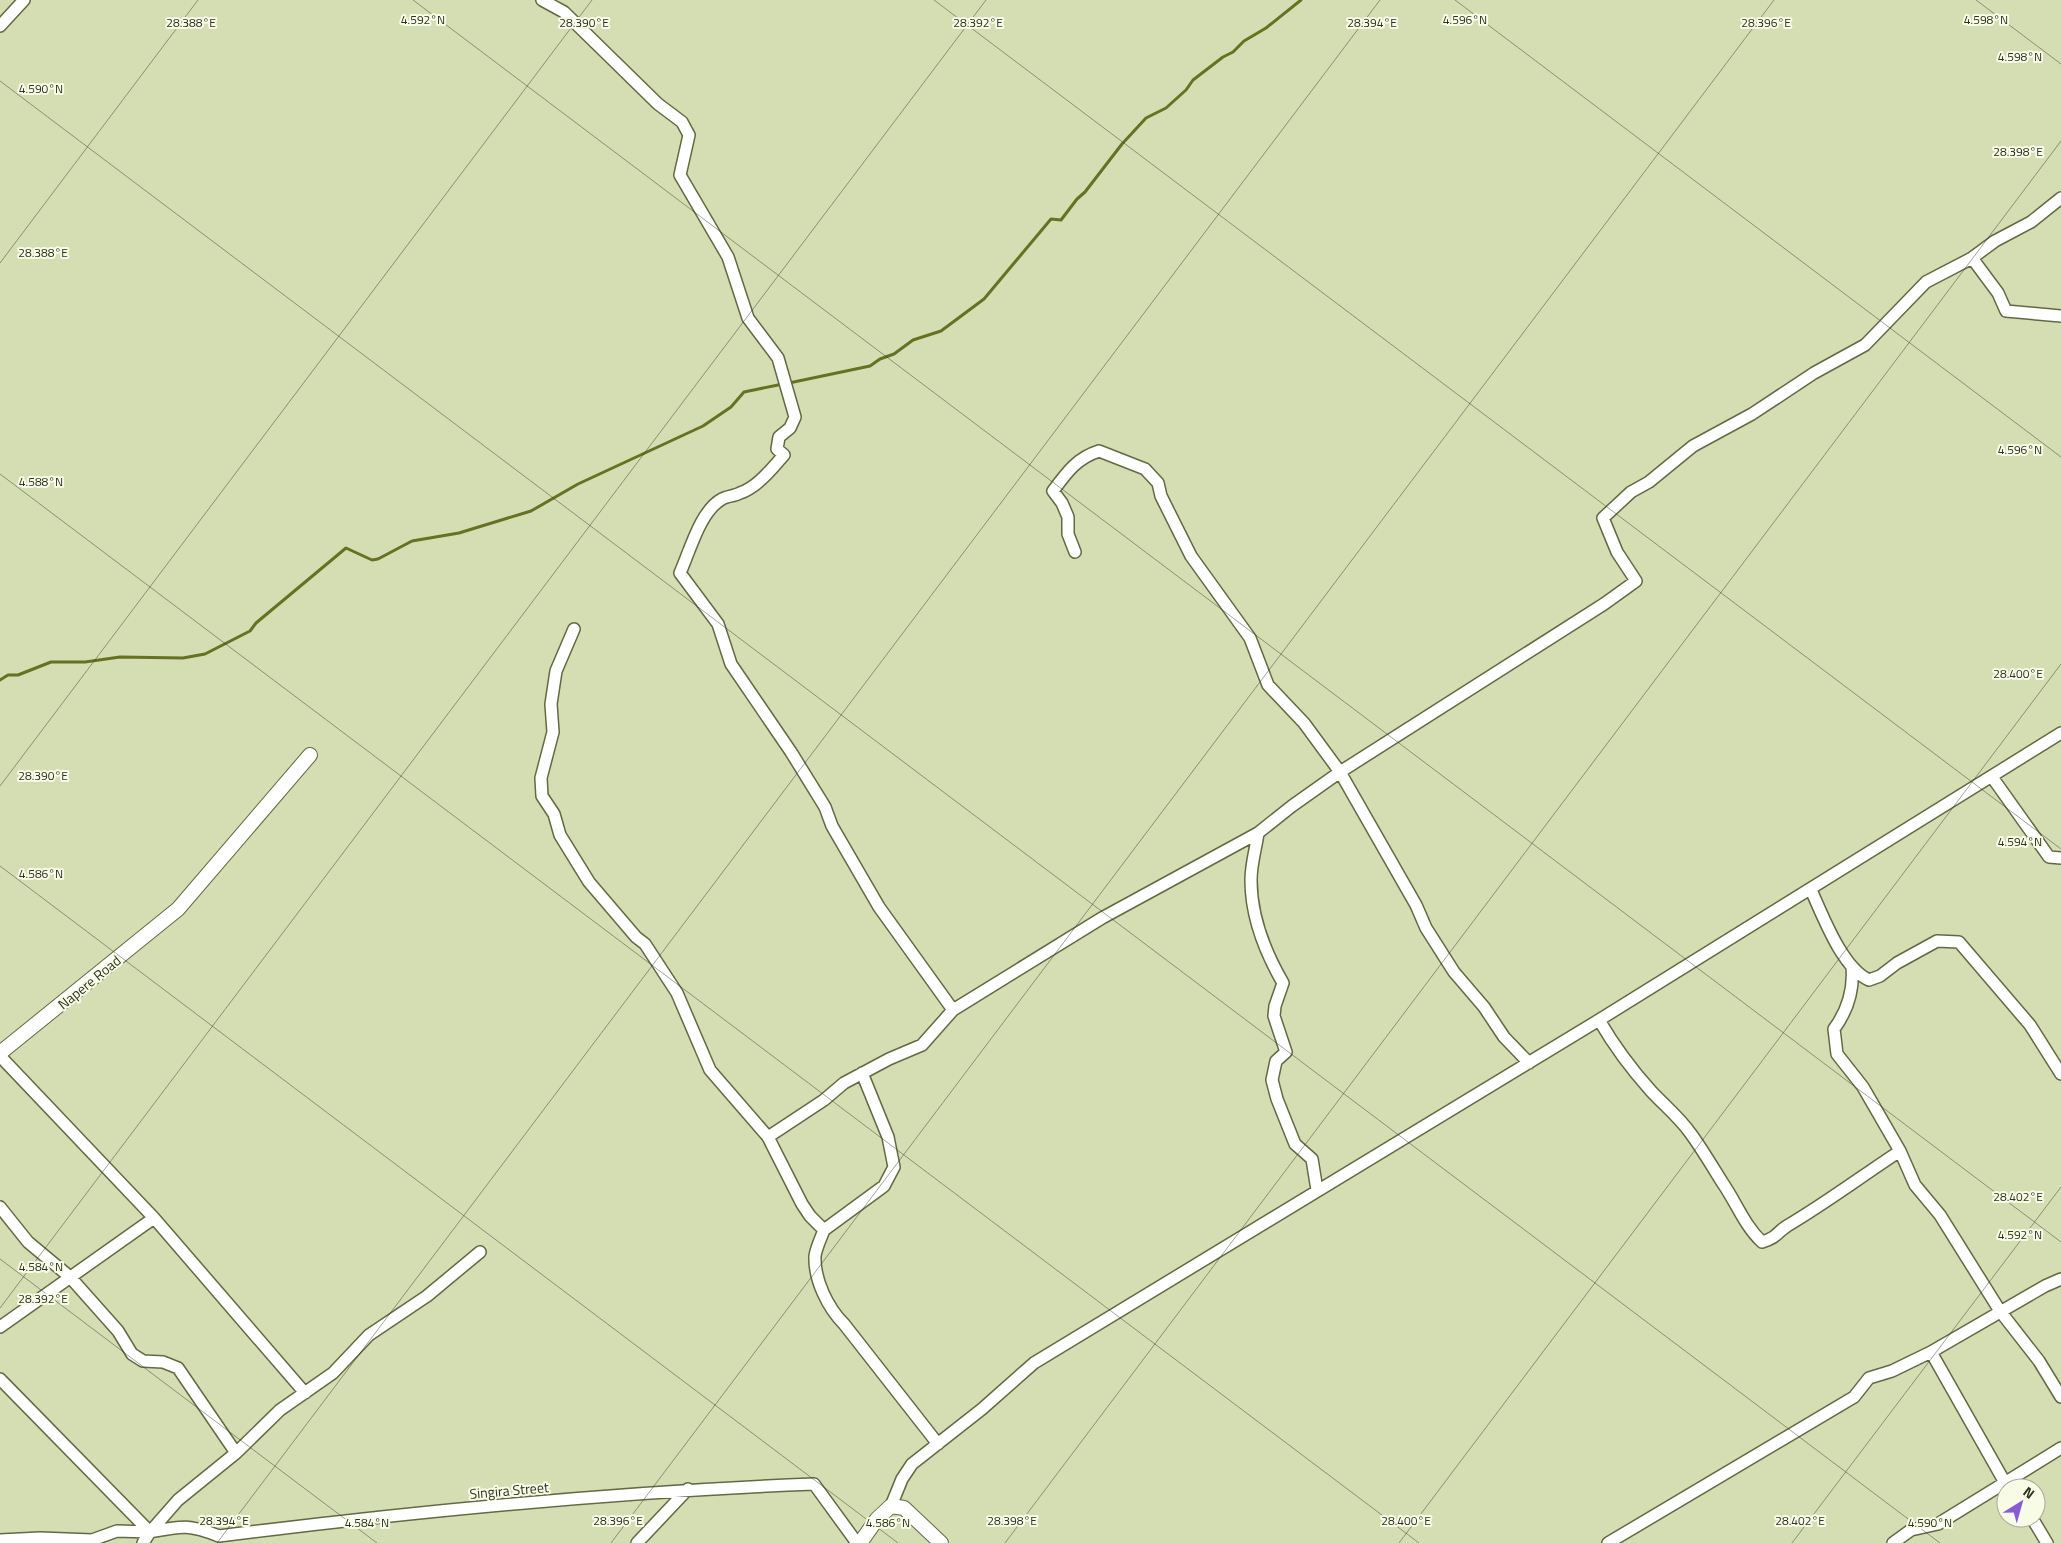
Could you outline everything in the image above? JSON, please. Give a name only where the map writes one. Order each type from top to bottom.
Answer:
[{"type":"street","points":[[0,26],[24,0]]},
{"type":"street","points":[[542,0],[564,12],[658,104],[682,122],[689,135],[680,175],[728,257],[748,318],[778,358],[795,417],[790,428],[779,437],[777,449],[784,455],[760,480],[742,493],[722,499],[709,511],[701,523],[680,573],[718,624],[731,664],[825,807],[832,826],[879,907],[953,1010]]},
{"type":"street","points":[[768,1137],[824,1100],[844,1083],[889,1059],[922,1045],[953,1010],[1102,918],[1258,833],[1340,772],[1604,604],[1636,581],[1616,552],[1603,518],[1631,492],[1649,482],[1693,446],[1752,414],[1814,373],[1865,345],[1926,282],[1972,258],[1995,241],[2031,222],[2061,198]]},
{"type":"street","points":[[1972,258],[1998,293],[2006,311],[2061,316]]},
{"type":"street","points":[[1075,552],[1068,534],[1068,517],[1062,503],[1052,491],[1072,465],[1086,455],[1099,451],[1145,470],[1158,483],[1161,496],[1191,556],[1250,638],[1268,685],[1304,723],[1340,772],[1416,904],[1426,928],[1454,972],[1484,1007],[1504,1037],[1529,1063]]},
{"type":"street","points":[[574,629],[556,671],[550,704],[553,732],[540,778],[542,796],[554,814],[560,835],[589,882],[636,937],[645,944],[677,993],[710,1070],[768,1137],[802,1204],[810,1216],[824,1230]]},
{"type":"street","points":[[858,1543],[877,1519],[891,1506],[902,1478],[912,1464],[982,1409],[1034,1363],[1529,1063],[1811,890],[2061,733]]},
{"type":"street","name":"Napere Road","points":[[0,1054],[178,909],[310,755]]},
{"type":"street","points":[[1992,776],[2048,857],[2061,858]]},
{"type":"street","points":[[1258,833],[1251,879],[1255,911],[1263,944],[1283,983],[1275,1006],[1274,1016],[1286,1052],[1276,1060],[1272,1080],[1295,1144],[1312,1159],[1317,1190]]},
{"type":"street","points":[[1811,890],[1834,938],[1852,967],[1869,980],[1880,976],[1897,962],[1937,941],[1959,942],[2030,1025],[2061,1074]]},
{"type":"street","points":[[1852,967],[1853,986],[1843,1017],[1834,1029],[1837,1054],[1863,1087],[1900,1151],[1915,1185],[1940,1215],[2000,1311],[2039,1361],[2061,1397]]},
{"type":"street","points":[[1599,1020],[1635,1072],[1691,1134],[1713,1166],[1716,1175],[1748,1226],[1762,1242],[1774,1239],[1784,1227],[1806,1215],[1900,1151]]},
{"type":"street","points":[[0,1054],[154,1218],[305,1393]]},
{"type":"street","points":[[862,1073],[888,1138],[894,1167],[884,1186],[824,1230],[815,1255],[817,1276],[832,1312],[844,1324],[938,1444]]},
{"type":"street","points":[[0,1207],[28,1242],[70,1277],[118,1331],[132,1354],[143,1361],[163,1362],[178,1368],[236,1453]]},
{"type":"street","points":[[0,1327],[154,1218]]},
{"type":"street","points":[[143,1543],[150,1532],[178,1500],[236,1453],[280,1410],[333,1373],[369,1334],[427,1296],[480,1252]]},
{"type":"street","points":[[1608,1543],[1854,1397],[1869,1378],[1892,1371],[1931,1352],[2000,1311],[2061,1280]]},
{"type":"street","points":[[1931,1352],[2002,1478]]},
{"type":"street","points":[[0,1379],[150,1532]]},
{"type":"street","points":[[2018,1478],[2061,1448]]},
{"type":"street","name":"Singira Street","points":[[0,1540],[40,1538],[92,1540],[117,1531],[150,1532],[180,1526],[197,1528],[219,1536],[376,1516],[688,1489],[814,1484],[858,1543]]},
{"type":"street","points":[[637,1543],[688,1489]]},
{"type":"street","points":[[1893,1543],[1911,1530],[1938,1524],[1996,1492]]},
{"type":"street","points":[[891,1506],[904,1508],[941,1543]]},
{"type":"street","points":[[2038,1528],[2047,1543]]},
{"type":"waterway","points":[[789,383],[870,366],[880,359],[894,354],[913,340],[941,331],[984,299],[1051,219],[1061,220],[1122,144],[1146,118],[1166,108],[1186,90],[1193,80],[1223,57],[1233,52],[1244,41],[1266,28],[1301,0]]},
{"type":"waterway","points":[[0,680],[8,675],[18,675],[51,662],[85,662],[120,657],[183,658],[205,654],[250,631],[256,623],[346,548],[372,560],[378,559],[412,541],[459,533],[531,511],[578,484],[703,426],[731,407],[744,392],[783,384]]}]
